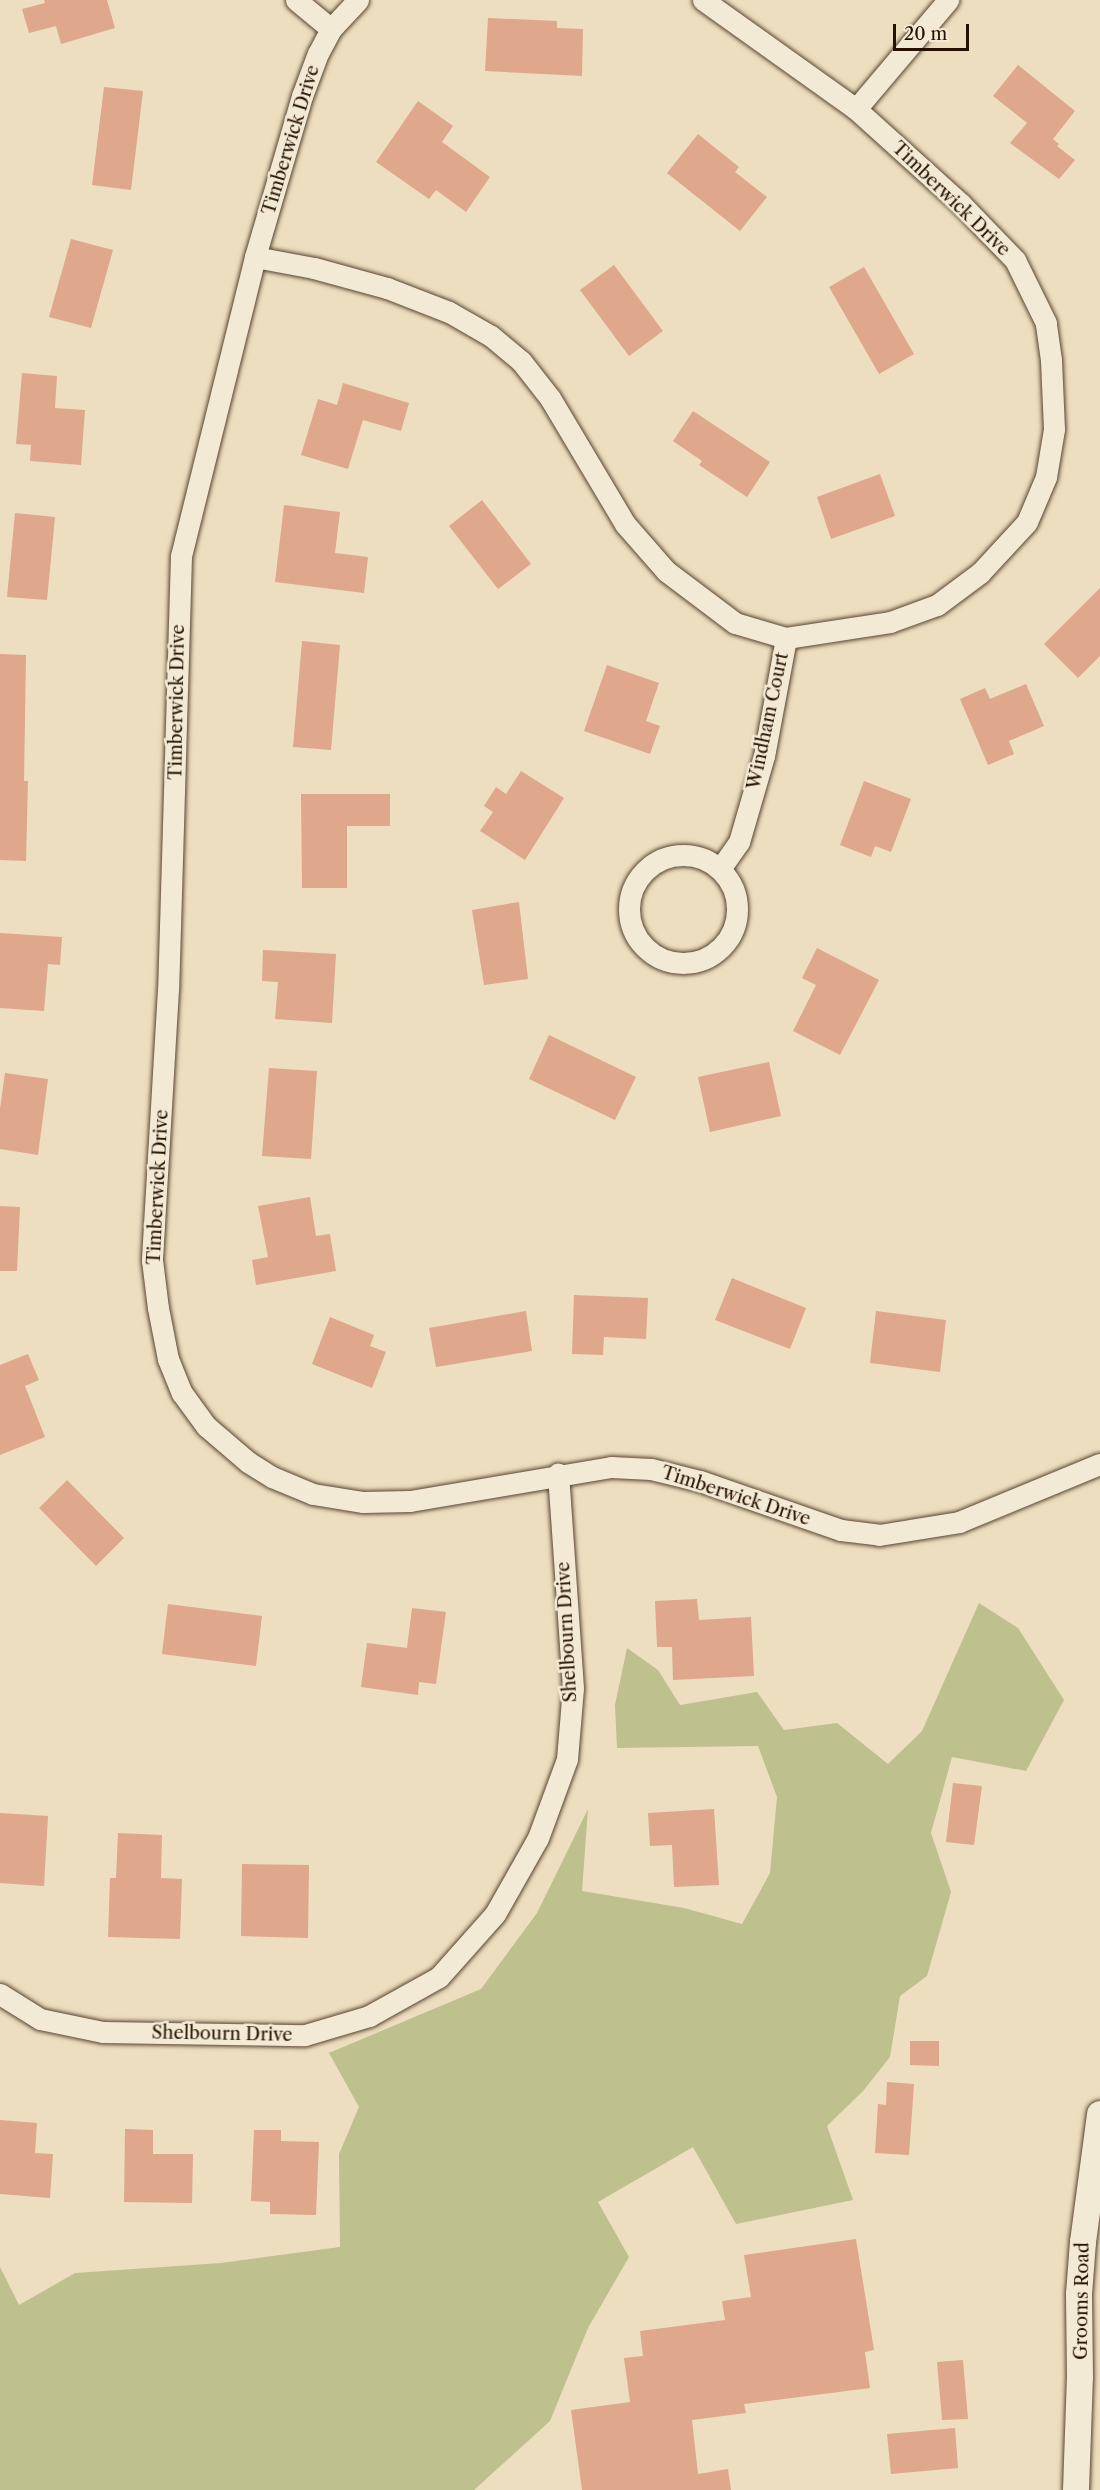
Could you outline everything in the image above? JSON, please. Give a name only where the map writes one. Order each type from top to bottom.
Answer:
[{"type":"street","points":[[296,0],[331,29]]},
{"type":"street","name":"Timberwick Drive","points":[[358,0],[331,29],[318,53],[302,96],[255,257],[181,556],[168,988],[152,1260],[168,1359],[182,1393],[206,1426],[248,1462],[272,1477],[313,1494],[363,1502],[410,1501],[558,1474],[611,1467],[651,1468],[700,1481],[841,1530],[879,1535],[959,1522],[1100,1464]]},
{"type":"street","name":"Timberwick Drive","points":[[255,257],[314,268],[387,288],[449,312],[491,336],[521,361],[550,398],[625,524],[666,571],[735,623],[786,638],[890,622],[937,605],[980,573],[1026,522],[1046,477],[1054,429],[1052,360],[1046,323],[1015,260],[961,204],[856,109],[703,0]]},
{"type":"street","points":[[856,109],[948,0]]},
{"type":"street","name":"Windham Court","points":[[720,869],[739,842],[764,756],[786,638]]},
{"type":"street","points":[[676,855],[692,855],[707,860],[720,869],[735,895],[737,910],[734,925],[723,944],[705,958],[690,962],[675,962],[661,958],[648,950],[631,924],[629,908],[631,893],[643,873],[661,859],[676,855]]},
{"type":"street","name":"Shelbourn Drive","points":[[0,1994],[40,2019],[103,2032],[305,2035],[369,2016],[439,1977],[495,1914],[538,1838],[567,1759],[573,1688],[558,1474]]},
{"type":"street","name":"Grooms Road","points":[[1076,2490],[1080,2378],[1079,2294],[1083,2242],[1100,2114]]},
{"type":"green space","points":[[979,1603],[1018,1628],[1064,1700],[1026,1771],[952,1757],[931,1833],[951,1892],[927,1976],[900,1996],[890,2057],[863,2091],[827,2126],[853,2200],[736,2224],[693,2147],[598,2202],[629,2257],[588,2328],[550,2421],[474,2490],[0,2490],[0,2267],[19,2305],[75,2273],[221,2263],[340,2247],[339,2154],[359,2107],[329,2053],[481,1989],[537,1913],[588,1809],[582,1891],[684,1908],[742,1924],[770,1873],[777,1797],[758,1746],[617,1748],[615,1705],[627,1648],[658,1670],[680,1705],[757,1692],[784,1730],[837,1723],[888,1764],[922,1731]]},
{"type":"building","points":[[44,0],[107,0],[115,28],[61,44],[56,26],[29,33],[22,9],[45,3]]},
{"type":"building","points":[[488,18],[557,21],[557,28],[583,29],[582,76],[485,71]]},
{"type":"building","points":[[1018,65],[1075,111],[1053,139],[1059,144],[1057,146],[1075,160],[1059,179],[1010,143],[1027,123],[993,96]]},
{"type":"building","points":[[104,87],[143,91],[131,190],[92,185]]},
{"type":"building","points":[[418,101],[453,126],[442,142],[490,177],[466,212],[436,190],[429,199],[376,162]]},
{"type":"building","points":[[698,134],[739,167],[735,172],[767,197],[740,231],[667,173]]},
{"type":"building","points":[[71,239],[113,250],[91,328],[49,317]]},
{"type":"building","points":[[614,265],[663,331],[629,356],[580,290]]},
{"type":"building","points":[[864,267],[914,354],[879,374],[829,287]]},
{"type":"building","points":[[22,373],[57,376],[55,408],[85,410],[81,465],[30,461],[31,445],[16,444]]},
{"type":"building","points":[[343,383],[409,403],[401,431],[363,420],[348,469],[301,455],[318,399],[337,405]]},
{"type":"building","points":[[693,411],[770,462],[747,497],[699,465],[702,461],[673,441]]},
{"type":"building","points":[[880,474],[895,516],[831,539],[817,497]]},
{"type":"building","points":[[482,500],[531,564],[498,589],[449,526]]},
{"type":"building","points":[[284,505],[340,512],[335,553],[368,557],[364,593],[275,582]]},
{"type":"building","points":[[15,513],[55,517],[47,600],[7,597]]},
{"type":"building","points":[[1100,588],[1100,656],[1078,678],[1044,644]]},
{"type":"building","points":[[302,641],[340,645],[331,750],[293,747]]},
{"type":"building","points":[[0,654],[26,655],[24,781],[28,781],[26,861],[0,860]]},
{"type":"building","points":[[607,665],[659,683],[646,721],[660,726],[650,754],[584,731]]},
{"type":"building","points":[[1026,684],[1044,726],[1009,741],[1014,754],[988,765],[960,699],[985,688],[990,699]]},
{"type":"building","points":[[521,771],[564,798],[525,860],[480,831],[493,812],[484,806],[496,787],[506,794]]},
{"type":"building","points":[[864,781],[911,799],[891,852],[875,846],[871,857],[840,845]]},
{"type":"building","points":[[301,794],[390,794],[390,826],[347,826],[347,888],[302,888]]},
{"type":"building","points":[[519,902],[528,979],[484,985],[472,910]]},
{"type":"building","points":[[0,933],[62,937],[60,965],[48,964],[44,1011],[0,1008]]},
{"type":"building","points":[[817,948],[879,980],[840,1055],[793,1031],[816,985],[802,978]]},
{"type":"building","points":[[263,950],[336,954],[332,1023],[275,1019],[278,982],[262,981]]},
{"type":"building","points":[[549,1035],[636,1077],[615,1120],[529,1079]]},
{"type":"building","points":[[769,1062],[781,1116],[710,1132],[698,1077]]},
{"type":"building","points":[[269,1068],[317,1071],[311,1159],[262,1156]]},
{"type":"building","points":[[5,1073],[48,1079],[38,1155],[0,1149],[0,1109]]},
{"type":"building","points":[[310,1197],[316,1236],[330,1234],[336,1271],[256,1285],[252,1260],[268,1257],[258,1206]]},
{"type":"building","points":[[0,1206],[20,1207],[17,1271],[0,1271]]},
{"type":"building","points":[[732,1278],[806,1308],[790,1349],[715,1320]]},
{"type":"building","points":[[574,1295],[648,1298],[646,1339],[604,1337],[603,1355],[572,1354]]},
{"type":"building","points":[[526,1311],[532,1351],[436,1367],[429,1328]]},
{"type":"building","points":[[876,1311],[946,1320],[940,1372],[870,1363]]},
{"type":"building","points":[[330,1317],[374,1335],[370,1346],[386,1352],[372,1388],[312,1364]]},
{"type":"building","points":[[28,1354],[39,1380],[25,1386],[45,1437],[0,1455],[0,1365]]},
{"type":"building","points":[[67,1480],[124,1538],[96,1566],[39,1508]]},
{"type":"building","points":[[697,1599],[699,1620],[751,1617],[754,1676],[673,1680],[672,1647],[657,1647],[655,1601]]},
{"type":"building","points":[[168,1604],[262,1616],[256,1666],[162,1654]]},
{"type":"building","points":[[412,1608],[446,1612],[436,1684],[419,1682],[418,1695],[361,1687],[367,1643],[407,1648]]},
{"type":"building","points":[[953,1783],[982,1786],[974,1845],[946,1842]]},
{"type":"building","points":[[714,1809],[719,1885],[674,1887],[672,1845],[650,1846],[648,1813]]},
{"type":"building","points":[[0,1813],[48,1816],[44,1886],[0,1883]]},
{"type":"building","points":[[118,1833],[162,1835],[161,1878],[182,1879],[180,1939],[108,1937],[110,1878],[116,1878]]},
{"type":"building","points":[[242,1864],[309,1865],[308,1938],[241,1936]]},
{"type":"building","points":[[910,2041],[939,2041],[939,2066],[910,2065]]},
{"type":"building","points":[[887,2082],[914,2084],[909,2155],[875,2153],[878,2104],[886,2105]]},
{"type":"building","points":[[0,2120],[37,2123],[35,2153],[53,2154],[50,2198],[0,2194]]},
{"type":"building","points":[[125,2129],[153,2130],[153,2154],[193,2154],[192,2203],[124,2202]]},
{"type":"building","points":[[254,2130],[281,2130],[281,2141],[319,2142],[316,2215],[270,2214],[270,2202],[251,2201]]},
{"type":"building","points":[[856,2239],[874,2350],[865,2352],[870,2388],[744,2404],[746,2413],[692,2420],[698,2474],[728,2469],[731,2490],[582,2490],[571,2410],[630,2402],[624,2358],[643,2356],[640,2331],[725,2320],[722,2301],[751,2297],[744,2255]]},
{"type":"building","points":[[963,2360],[968,2419],[942,2420],[937,2362]]},
{"type":"building","points":[[955,2428],[958,2468],[891,2474],[887,2434]]}]
